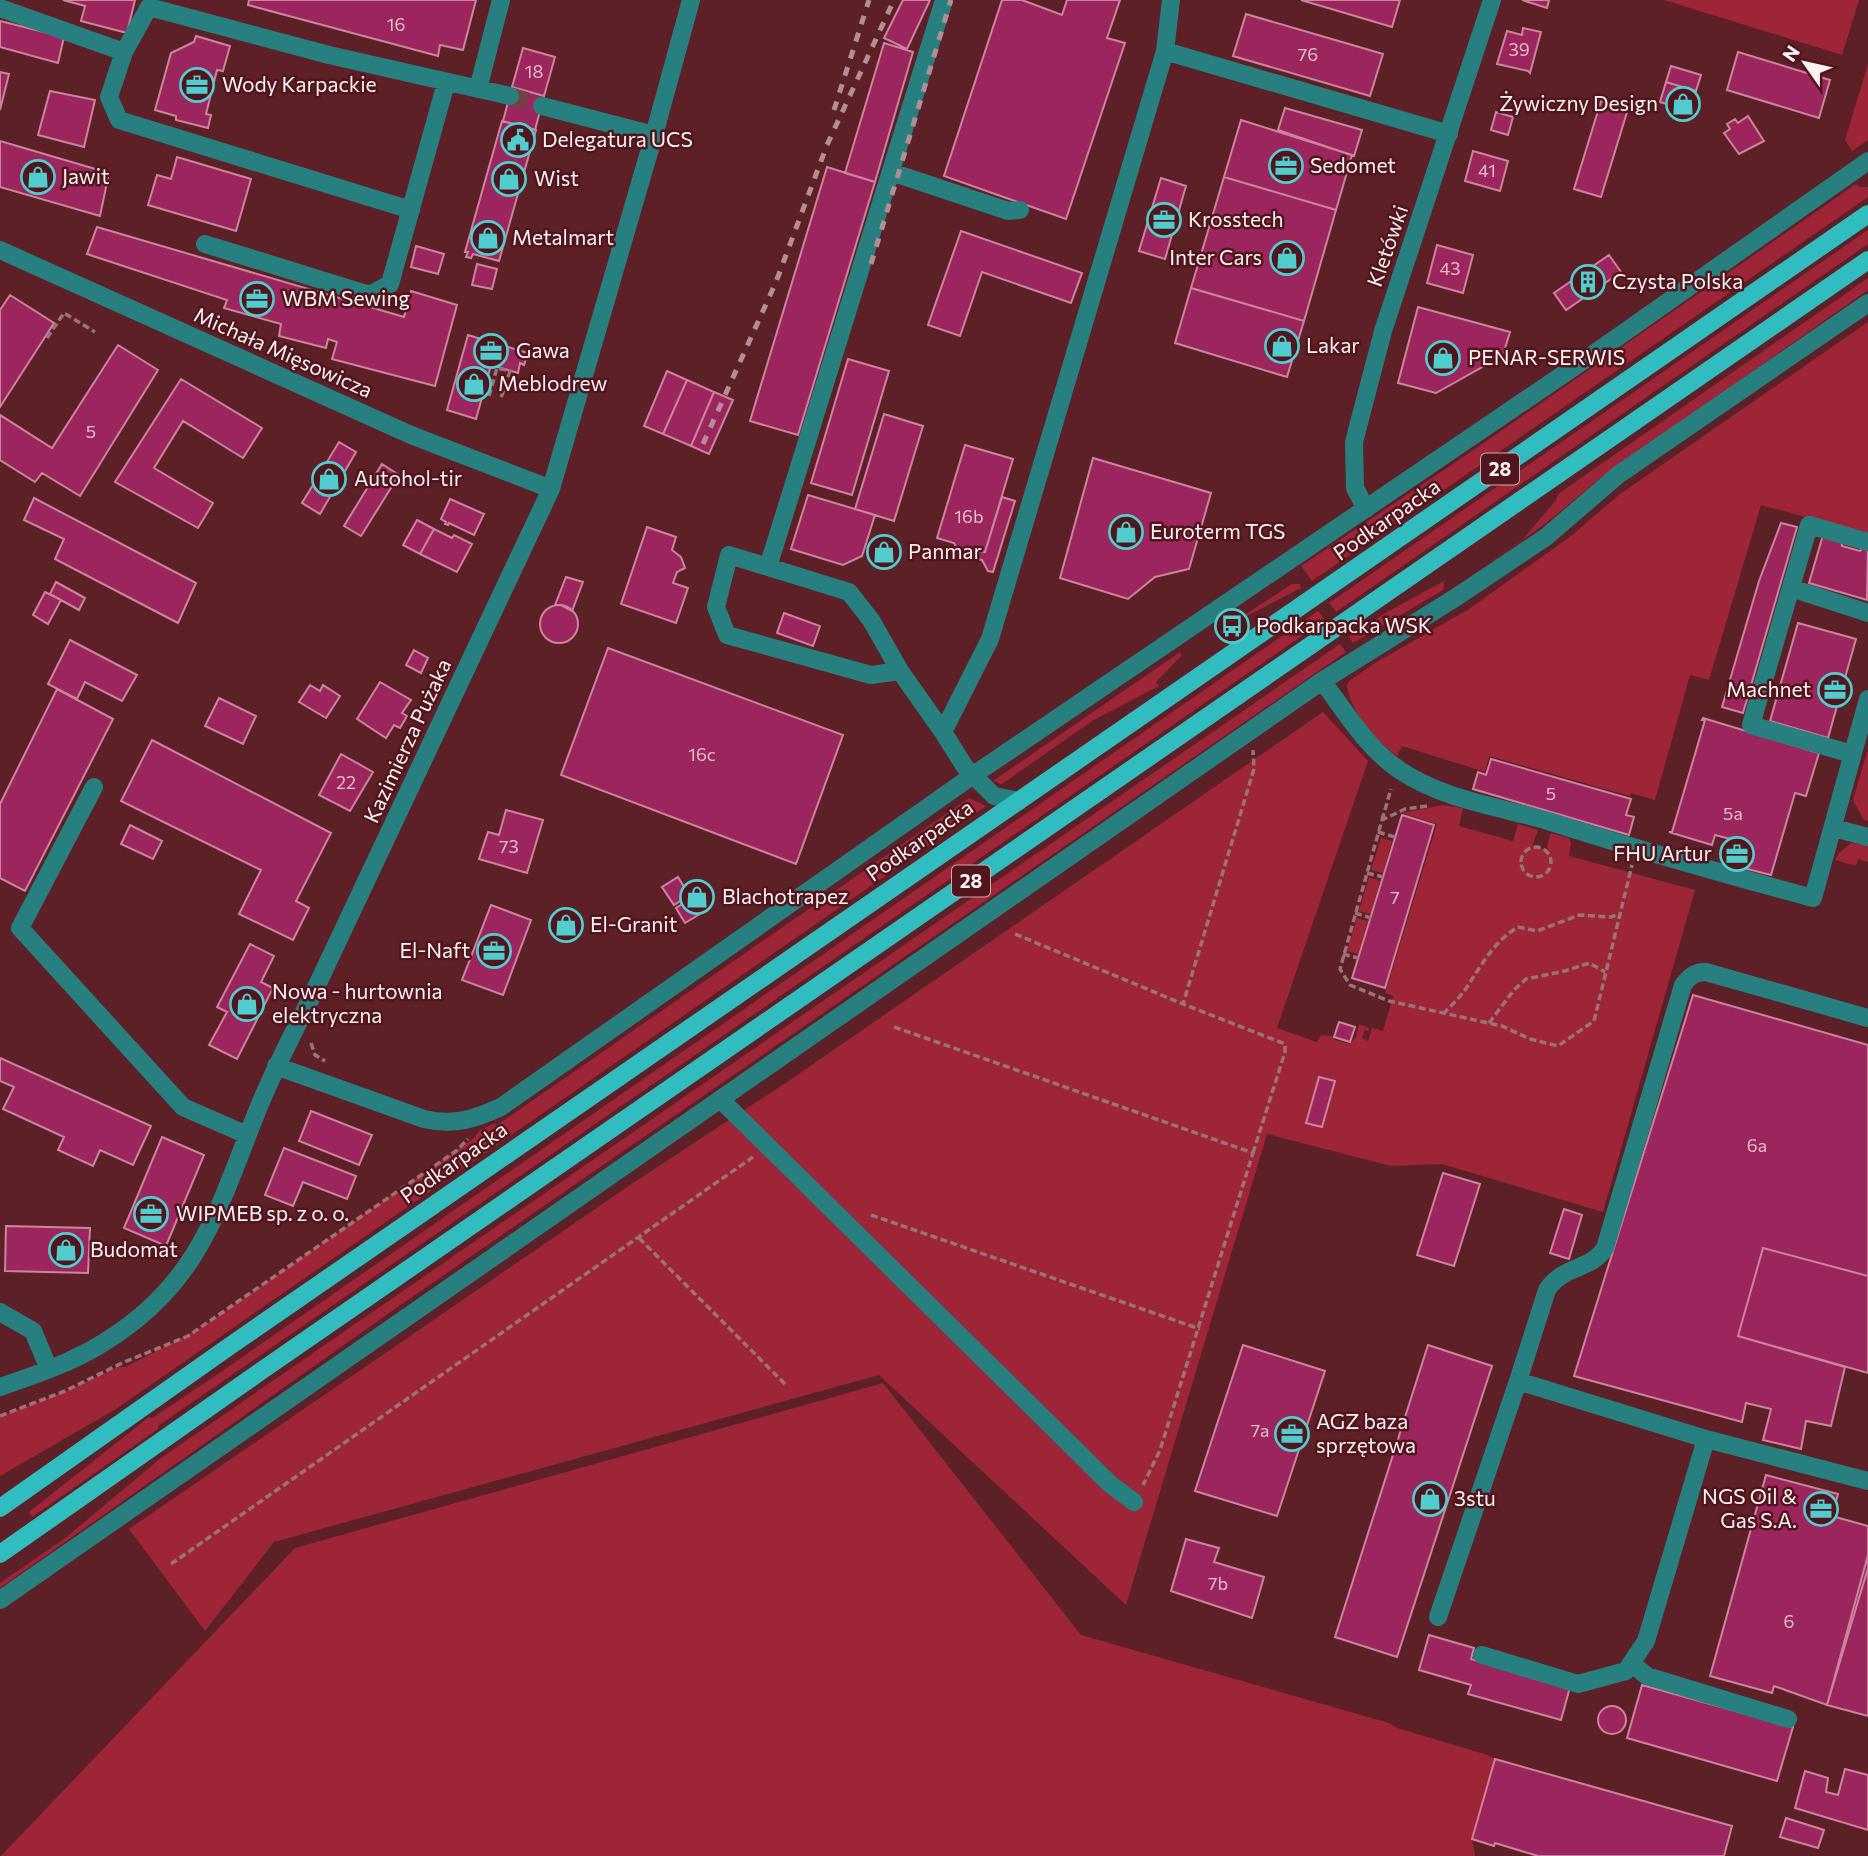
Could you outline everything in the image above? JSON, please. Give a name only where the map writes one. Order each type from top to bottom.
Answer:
[{"type":"main road","name":"Podkarpacka","points":[[0,1508],[1868,214]]},
{"type":"main road","name":"28","points":[[0,1554],[272,1363],[1868,260]]},
{"type":"street","points":[[478,89],[501,0]]},
{"type":"street","name":"Kazimierza Pużaka","points":[[0,1387],[49,1369],[103,1343],[134,1322],[180,1276],[196,1255],[212,1225],[276,1066],[311,998],[551,489],[691,0]]},
{"type":"street","points":[[768,567],[944,0]]},
{"type":"street","points":[[943,732],[990,639],[1165,51],[1171,0]]},
{"type":"street","name":"Kletówki","points":[[1366,509],[1355,488],[1354,442],[1383,331],[1492,0]]},
{"type":"street","points":[[411,210],[119,120],[109,97],[124,52],[149,7],[329,55],[510,96]]},
{"type":"street","points":[[0,8],[124,52]]},
{"type":"street","points":[[1165,51],[1449,134]]},
{"type":"street","points":[[205,244],[370,295],[390,284],[446,83]]},
{"type":"street","points":[[541,106],[654,135]]},
{"type":"street","points":[[276,1066],[440,1123],[472,1120],[501,1107],[972,776],[1622,335],[1868,161]]},
{"type":"street","points":[[891,172],[1008,211],[1020,210]]},
{"type":"street","name":"Michała Mięsowicza","points":[[0,250],[411,435],[551,489]]},
{"type":"street","points":[[0,1600],[1322,681],[1535,545],[1618,475],[1868,303]]},
{"type":"street","points":[[1852,754],[1751,724],[1809,525],[1868,542]]},
{"type":"street","points":[[900,671],[871,675],[727,635],[716,607],[729,555],[849,592],[871,620],[900,671],[972,776],[994,796],[1018,801]]},
{"type":"street","points":[[1791,588],[1868,613]]},
{"type":"street","points":[[1322,681],[1367,740],[1413,778],[1461,799],[1813,898],[1868,699]]},
{"type":"street","points":[[94,787],[20,928],[183,1107],[247,1135]]},
{"type":"street","points":[[1834,828],[1868,837]]},
{"type":"street","points":[[1438,1617],[1547,1290],[1553,1280],[1564,1272],[1592,1262],[1605,1248],[1683,985],[1689,977],[1706,971],[1868,1018]]},
{"type":"street","points":[[722,1100],[1110,1484],[1133,1502]]},
{"type":"street","points":[[0,1312],[33,1331],[49,1369]]},
{"type":"street","points":[[1518,1381],[1706,1439],[1868,1481]]},
{"type":"street","points":[[1482,1655],[1578,1684],[1626,1671],[1646,1640],[1706,1439]]},
{"type":"street","points":[[1631,1663],[1647,1676],[1788,1719]]},
{"type":"path","points":[[47,338],[64,313],[95,332]]},
{"type":"path","points":[[489,396],[497,368],[510,372],[501,398]]},
{"type":"path","points":[[1183,1004],[1254,769],[1253,744]]},
{"type":"path","points":[[1398,768],[1340,969],[1350,985],[1389,1000],[1502,1026],[1530,1039],[1558,1046],[1594,1021],[1636,850]]},
{"type":"path","points":[[1382,820],[1405,809],[1461,799]]},
{"type":"path","points":[[1378,832],[1395,837]]},
{"type":"path","points":[[1539,846],[1548,852],[1552,862],[1550,867],[1543,875],[1533,877],[1522,868],[1521,858],[1530,847],[1539,846]]},
{"type":"path","points":[[1367,873],[1383,877]]},
{"type":"path","points":[[1355,914],[1371,918]]},
{"type":"path","points":[[1443,1014],[1464,991],[1502,936],[1518,927],[1537,931],[1579,915],[1611,917],[1620,914]]},
{"type":"path","points":[[1016,934],[1285,1044],[1286,1052],[1160,1450],[1133,1502]]},
{"type":"path","points":[[1343,954],[1358,958]]},
{"type":"path","points":[[1489,1024],[1514,990],[1526,979],[1589,963],[1605,972]]},
{"type":"path","points":[[894,1027],[1253,1153]]},
{"type":"path","points":[[311,1033],[310,1041],[315,1055],[335,1065]]},
{"type":"path","points":[[0,1416],[88,1381],[122,1363],[188,1336],[456,1151],[474,1133]]},
{"type":"path","points":[[171,1564],[769,1146]]},
{"type":"path","points":[[871,1216],[1200,1329]]},
{"type":"path","points":[[639,1238],[786,1385]]},
{"type":"shaded area","points":[[1664,0],[1859,0],[1842,55]]},
{"type":"shaded area","points":[[1868,64],[1868,140],[1852,151],[1845,140]]},
{"type":"shaded area","points":[[1856,184],[1868,187],[1868,197],[1312,581],[1301,566],[1475,449]]},
{"type":"shaded area","points":[[1868,230],[1868,244],[1336,612],[1329,603]]},
{"type":"shaded area","points":[[1868,278],[1868,290],[1598,480],[1545,524],[1436,602],[1523,539],[1556,500],[1558,494]]},
{"type":"shaded area","points":[[1868,322],[1868,534],[1761,505],[1709,680],[1690,675],[1655,800],[1631,793],[1630,796],[1489,756],[1485,772],[1402,746],[1397,756],[1365,725],[1349,695],[1349,681],[1469,609],[1571,536],[1620,494]]},
{"type":"shaded area","points":[[1444,581],[1443,590],[1353,643],[1349,637],[1387,612]]},
{"type":"shaded area","points":[[1292,584],[1300,584],[1301,588],[1247,616],[1246,614]]},
{"type":"shaded area","points":[[1318,611],[1325,620],[158,1426],[158,1429],[32,1517],[29,1512],[149,1417],[152,1418],[212,1378]]},
{"type":"shaded area","points":[[1340,644],[1346,652],[402,1304],[0,1588],[0,1583],[64,1539],[161,1458]]},
{"type":"shaded area","points":[[1180,652],[1182,655],[1156,682],[1159,686],[1092,721],[1005,782],[1001,784],[993,781]]},
{"type":"shaded area","points":[[1323,712],[1368,761],[1277,1028],[1317,1042],[1321,1035],[1350,1044],[1356,1037],[1359,1024],[1369,1028],[1368,1031],[1365,1030],[1362,1038],[1368,1041],[1372,1028],[1383,1031],[1393,996],[1385,993],[1437,824],[1402,813],[1443,805],[1463,808],[1459,826],[1513,841],[1518,824],[1538,830],[1532,846],[1548,850],[1551,833],[1569,838],[1569,856],[1695,890],[1603,1212],[1442,1164],[1391,1166],[1267,1134],[1126,1605],[879,1375],[274,1542],[205,1631],[129,1529],[630,1185],[790,1080]]},
{"type":"shaded area","points":[[1868,749],[1868,821],[1864,820],[1853,800]]},
{"type":"shaded area","points":[[969,798],[986,806],[116,1409],[0,1476],[0,1416],[59,1394],[118,1367],[126,1367],[202,1327],[474,1138],[480,1130],[495,1123],[497,1125]]},
{"type":"shaded area","points":[[1381,838],[1392,841],[1383,873],[1371,870]]},
{"type":"shaded area","points":[[1851,843],[1868,845],[1868,862],[1858,859],[1856,866],[1835,860]]},
{"type":"shaded area","points":[[1369,877],[1380,881],[1371,914],[1359,911]]},
{"type":"shaded area","points":[[1357,918],[1368,921],[1358,954],[1347,951]]},
{"type":"shaded area","points":[[883,1383],[1081,1635],[1389,1723],[1397,1728],[1495,1759],[1472,1839],[1475,1856],[1,1856],[295,1548]]},
{"type":"building","points":[[63,0],[135,0],[127,33],[81,21],[85,6]]},
{"type":"building","points":[[249,0],[476,0],[463,50],[440,45],[438,56],[248,5]]},
{"type":"building","points":[[903,0],[930,0],[907,49],[884,38]]},
{"type":"building","points":[[1002,0],[1022,0],[1062,15],[1067,0],[1120,0],[1107,38],[1125,43],[1066,219],[944,176]]},
{"type":"building","points":[[1301,0],[1400,0],[1392,27]]},
{"type":"building","points":[[1522,0],[1549,0],[1547,8]]},
{"type":"building","points":[[1246,14],[1383,54],[1370,96],[1233,56]]},
{"type":"building","points":[[0,21],[64,37],[58,63],[0,47]]},
{"type":"building","points":[[1523,28],[1541,32],[1530,73],[1497,64],[1507,31],[1522,35]]},
{"type":"building","points":[[196,36],[230,46],[223,71],[217,70],[206,114],[211,115],[208,128],[176,120],[176,116],[155,110],[171,53],[194,42]]},
{"type":"building","points":[[884,43],[913,52],[875,182],[845,173]]},
{"type":"building","points":[[523,48],[555,57],[544,96],[512,87]]},
{"type":"building","points":[[1738,52],[1830,80],[1819,118],[1727,90]]},
{"type":"building","points":[[1671,66],[1701,75],[1696,91],[1666,82]]},
{"type":"building","points":[[0,72],[9,74],[0,110]]},
{"type":"building","points":[[1666,82],[1696,91],[1688,120],[1672,115],[1674,106],[1660,102]]},
{"type":"building","points":[[512,87],[544,96],[535,130],[503,121]]},
{"type":"building","points":[[50,91],[95,100],[84,147],[38,135]]},
{"type":"building","points":[[1601,101],[1628,109],[1601,197],[1574,189]]},
{"type":"building","points":[[1285,108],[1362,130],[1354,156],[1278,130]]},
{"type":"building","points":[[1496,112],[1513,117],[1508,135],[1491,130]]},
{"type":"building","points":[[1748,116],[1764,141],[1739,154],[1724,133],[1730,129],[1727,124],[1735,119],[1738,123]]},
{"type":"building","points":[[1241,120],[1352,155],[1336,210],[1224,177]]},
{"type":"building","points":[[502,121],[536,130],[499,261],[473,254],[471,258],[466,257],[468,252],[465,252]]},
{"type":"building","points":[[0,141],[109,173],[100,216],[0,187]]},
{"type":"building","points":[[1473,151],[1508,161],[1500,191],[1465,181]]},
{"type":"building","points":[[177,157],[251,179],[236,231],[148,205],[157,175],[171,179]]},
{"type":"building","points":[[827,167],[875,182],[798,435],[750,421]]},
{"type":"building","points":[[1224,177],[1336,210],[1304,321],[1191,288]]},
{"type":"building","points":[[1161,178],[1186,186],[1165,259],[1139,251]]},
{"type":"building","points":[[97,227],[404,317],[411,291],[457,305],[435,386],[332,359],[337,342],[328,339],[326,348],[279,336],[281,324],[224,308],[227,300],[87,254]]},
{"type":"building","points":[[961,231],[1082,273],[1071,303],[982,272],[960,336],[928,325]]},
{"type":"building","points":[[1437,245],[1473,255],[1463,293],[1427,283]]},
{"type":"building","points":[[416,246],[444,254],[438,274],[411,267]]},
{"type":"building","name":"Czysta Polska","points":[[1609,255],[1621,272],[1566,310],[1554,293]]},
{"type":"building","points":[[477,264],[497,269],[492,289],[472,285]]},
{"type":"building","points":[[1191,288],[1304,321],[1287,377],[1175,343]]},
{"type":"building","points":[[10,295],[54,323],[0,407],[0,310]]},
{"type":"building","points":[[1418,307],[1510,332],[1503,355],[1488,351],[1484,366],[1436,393],[1398,383]]},
{"type":"building","points":[[468,335],[528,353],[524,365],[520,363],[518,373],[491,365],[476,419],[447,410]]},
{"type":"building","points":[[118,345],[158,370],[80,496],[42,473],[35,482],[0,460],[0,415],[52,448]]},
{"type":"building","points":[[848,359],[889,371],[852,495],[811,483]]},
{"type":"building","points":[[667,371],[687,380],[663,434],[644,426]]},
{"type":"building","points":[[181,379],[262,428],[243,458],[183,421],[154,468],[213,503],[198,528],[115,482]]},
{"type":"building","points":[[687,380],[714,392],[691,446],[663,434]]},
{"type":"building","points":[[714,392],[733,400],[709,454],[691,446]]},
{"type":"building","points":[[884,414],[923,426],[894,521],[855,509]]},
{"type":"building","points":[[339,442],[356,452],[320,514],[302,503]]},
{"type":"building","points":[[965,445],[1013,459],[985,552],[965,547],[958,550],[954,543],[937,538]]},
{"type":"building","points":[[1093,458],[1211,493],[1189,569],[1155,577],[1128,599],[1060,578]]},
{"type":"building","points":[[382,464],[399,475],[361,536],[344,526]]},
{"type":"building","points":[[808,495],[875,515],[862,556],[843,565],[791,549]]},
{"type":"building","points":[[1002,497],[1015,501],[993,572],[988,571],[982,560],[977,559],[979,551],[985,552]]},
{"type":"building","points":[[34,498],[196,583],[178,623],[55,559],[64,539],[24,520]]},
{"type":"building","points":[[450,499],[484,514],[474,535],[449,523],[445,524],[441,519]]},
{"type":"building","points":[[417,520],[434,529],[420,554],[403,545]]},
{"type":"building","points":[[1781,523],[1797,527],[1743,713],[1722,707],[1759,581]]},
{"type":"building","points":[[647,527],[676,537],[672,550],[681,557],[685,568],[677,572],[673,583],[688,588],[676,623],[621,604]]},
{"type":"building","points":[[434,529],[472,544],[457,572],[420,554]]},
{"type":"building","points":[[1823,535],[1841,540],[1842,546],[1860,551],[1864,547],[1868,548],[1867,600],[1809,583]]},
{"type":"building","points":[[566,577],[583,582],[572,611],[555,605]]},
{"type":"building","points":[[56,582],[85,598],[79,610],[50,594]]},
{"type":"building","points":[[45,592],[61,600],[48,624],[33,615]]},
{"type":"building","points":[[559,605],[572,611],[578,624],[572,637],[559,643],[546,637],[540,624],[546,611]]},
{"type":"building","points":[[784,613],[820,626],[813,646],[777,633]]},
{"type":"building","points":[[1798,623],[1856,639],[1828,738],[1770,721]]},
{"type":"building","points":[[70,640],[137,675],[122,701],[85,682],[77,699],[48,684]]},
{"type":"building","points":[[608,648],[843,735],[796,864],[561,775]]},
{"type":"building","points":[[414,650],[428,658],[421,673],[406,665]]},
{"type":"building","points":[[380,682],[411,700],[402,713],[407,716],[400,728],[394,725],[386,738],[357,719]]},
{"type":"building","points":[[310,685],[320,691],[323,685],[340,696],[326,718],[299,702]]},
{"type":"building","points":[[57,689],[113,719],[25,891],[0,878],[0,804]]},
{"type":"building","points":[[219,698],[256,716],[243,744],[205,726]]},
{"type":"building","points":[[1703,718],[1819,753],[1806,796],[1795,793],[1771,875],[1728,864],[1734,840],[1715,835],[1712,845],[1669,832],[1672,832],[1705,720],[1702,720]]},
{"type":"building","points":[[152,740],[331,833],[296,901],[309,908],[293,940],[239,914],[261,870],[121,801]]},
{"type":"building","points":[[341,754],[373,772],[350,811],[319,795]]},
{"type":"building","points":[[1491,759],[1631,799],[1626,815],[1634,817],[1629,835],[1473,789],[1478,772],[1486,775]]},
{"type":"building","points":[[506,810],[543,820],[527,873],[479,859],[488,832],[499,835]]},
{"type":"building","points":[[1402,815],[1434,825],[1385,988],[1352,978]]},
{"type":"building","points":[[130,825],[162,841],[153,859],[121,844]]},
{"type":"building","points":[[678,877],[689,895],[674,905],[662,887]]},
{"type":"building","points":[[699,885],[705,891],[696,906],[689,895]]},
{"type":"building","points":[[690,899],[700,914],[685,923],[676,908]]},
{"type":"building","points":[[491,905],[531,920],[503,995],[462,980]]},
{"type":"building","points":[[567,915],[574,920],[565,935],[557,930]]},
{"type":"building","points":[[250,944],[274,956],[261,982],[273,988],[237,1059],[209,1045],[227,1012],[217,1007]]},
{"type":"building","points":[[1693,995],[1868,1045],[1868,1276],[1763,1248],[1738,1336],[1845,1367],[1831,1426],[1806,1421],[1801,1449],[1763,1440],[1771,1409],[1746,1403],[1742,1422],[1574,1376]]},
{"type":"building","points":[[1339,1022],[1355,1027],[1350,1042],[1334,1037]]},
{"type":"building","points":[[0,1058],[151,1126],[133,1165],[100,1150],[93,1166],[58,1150],[64,1137],[3,1109],[14,1087],[0,1081]]},
{"type":"building","points":[[1319,1077],[1335,1081],[1322,1127],[1306,1123]]},
{"type":"building","points":[[311,1111],[372,1135],[359,1165],[299,1141]]},
{"type":"building","points":[[162,1137],[204,1155],[166,1246],[124,1228]]},
{"type":"building","points":[[284,1148],[356,1176],[347,1199],[303,1182],[293,1206],[265,1195]]},
{"type":"building","points":[[1443,1173],[1480,1184],[1454,1266],[1417,1255]]},
{"type":"building","points":[[1564,1209],[1582,1215],[1569,1259],[1550,1253]]},
{"type":"building","points":[[6,1226],[90,1228],[88,1273],[5,1271]]},
{"type":"building","points":[[1763,1248],[1868,1276],[1868,1373],[1738,1336]]},
{"type":"building","points":[[1243,1345],[1325,1371],[1277,1516],[1195,1491]]},
{"type":"building","points":[[1428,1345],[1492,1366],[1397,1657],[1335,1637]]},
{"type":"building","points":[[1766,1475],[1838,1494],[1832,1516],[1868,1526],[1868,1568],[1827,1705],[1774,1686],[1772,1693],[1710,1676]]},
{"type":"building","points":[[1186,1539],[1219,1548],[1214,1562],[1264,1577],[1252,1618],[1171,1591]]},
{"type":"building","points":[[1868,1555],[1868,1716],[1827,1705]]},
{"type":"building","points":[[1429,1635],[1474,1648],[1471,1659],[1570,1687],[1561,1720],[1468,1694],[1471,1685],[1419,1670]]},
{"type":"building","points":[[1642,1685],[1793,1727],[1777,1781],[1627,1738]]},
{"type":"building","points":[[1612,1706],[1622,1710],[1626,1720],[1622,1730],[1612,1734],[1602,1730],[1598,1720],[1602,1710]]},
{"type":"building","points":[[1495,1759],[1732,1826],[1724,1856],[1538,1856],[1472,1839]]},
{"type":"building","points":[[1845,1769],[1868,1775],[1868,1830],[1795,1808],[1805,1771],[1828,1778],[1826,1792],[1838,1795]]},
{"type":"building","points":[[1786,1818],[1824,1830],[1818,1848],[1780,1837]]},
{"type":"tunnel","points":[[510,96],[542,106]]},
{"type":"railway","points":[[834,110],[869,0]]},
{"type":"railway","points":[[703,444],[776,282],[827,145],[894,0]]},
{"type":"railway","points":[[871,264],[951,0]]},
{"type":"place","name":"Wody Karpackie","points":[[197,85]]},
{"type":"place","name":"Żywiczny Design","points":[[1683,104]]},
{"type":"place","name":"Delegatura UCS","points":[[518,140]]},
{"type":"place","name":"Sedomet","points":[[1286,166]]},
{"type":"place","name":"Jawit","points":[[38,177]]},
{"type":"place","name":"Wist","points":[[509,179]]},
{"type":"place","name":"Krosstech","points":[[1164,220]]},
{"type":"place","name":"Metalmart","points":[[488,238]]},
{"type":"place","name":"Inter Cars","points":[[1287,258]]},
{"type":"place","name":"Czysta Polska","points":[[1588,282]]},
{"type":"place","name":"WBM Sewing","points":[[257,299]]},
{"type":"place","name":"Lakar","points":[[1282,346]]},
{"type":"place","name":"Gawa","points":[[491,351]]},
{"type":"place","name":"PENAR-SERWIS","points":[[1443,358]]},
{"type":"place","name":"Meblodrew","points":[[474,384]]},
{"type":"place","name":"Autohol-tir","points":[[329,479]]},
{"type":"place","name":"Euroterm TGS","points":[[1126,532]]},
{"type":"place","name":"Panmar","points":[[884,552]]},
{"type":"place","name":"Podkarpacka WSK","points":[[1232,626]]},
{"type":"place","name":"Machnet","points":[[1835,690]]},
{"type":"place","name":"FHU Artur","points":[[1737,854]]},
{"type":"place","name":"Blachotrapez","points":[[697,897]]},
{"type":"place","name":"El-Granit","points":[[566,925]]},
{"type":"place","name":"El-Naft","points":[[494,951]]},
{"type":"place","name":"Nowa - hurtownia elektryczna","points":[[247,1004]]},
{"type":"place","name":"WIPMEB sp. z o. o.","points":[[151,1214]]},
{"type":"place","name":"Budomat","points":[[66,1250]]},
{"type":"place","name":"AGZ baza sprzętowa","points":[[1292,1434]]},
{"type":"place","name":"3stu","points":[[1430,1499]]},
{"type":"place","name":"NGS Oil & Gas S.A.","points":[[1821,1509]]}]
